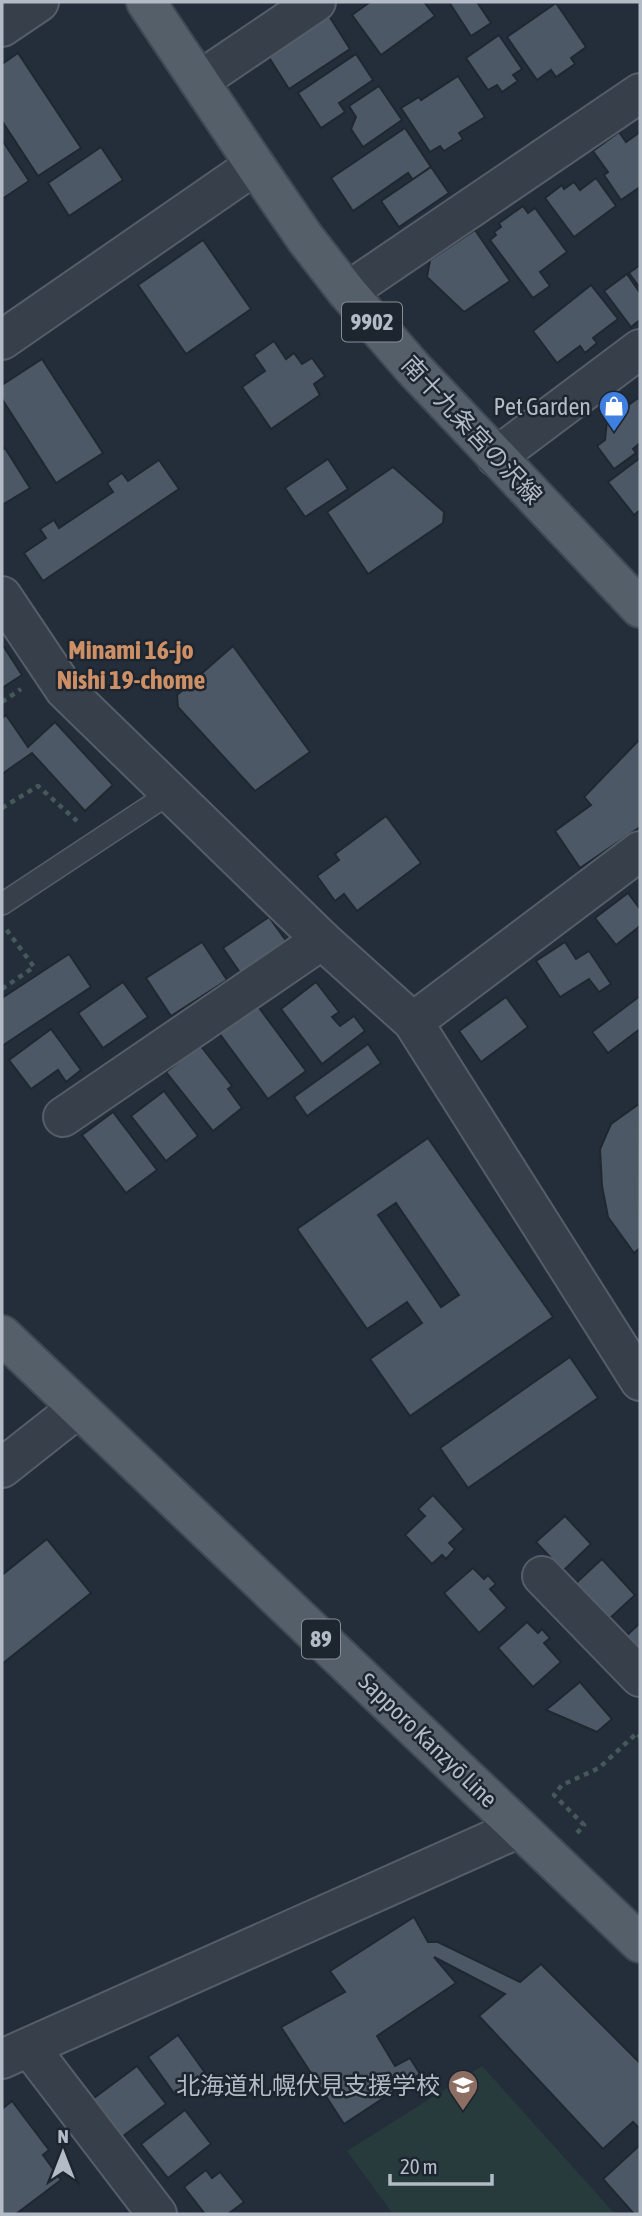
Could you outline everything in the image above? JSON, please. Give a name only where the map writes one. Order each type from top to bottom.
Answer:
[{"type":"main road","name":"南十九条宮の沢線","points":[[146,2],[255,165],[347,292],[413,368],[640,608]]},
{"type":"main road","name":"Sapporo Kanzyō Line","points":[[2,1335],[640,1943]]},
{"type":"street","points":[[2,27],[39,2]]},
{"type":"street","points":[[199,81],[316,2]]},
{"type":"street","points":[[347,292],[640,93]]},
{"type":"street","points":[[2,340],[255,165]]},
{"type":"street","points":[[496,457],[640,349]]},
{"type":"street","points":[[2,596],[65,690],[322,940],[413,1022],[640,1381]]},
{"type":"street","points":[[413,1022],[640,851]]},
{"type":"street","points":[[63,1117],[322,940]]},
{"type":"street","points":[[2,1468],[78,1408]]},
{"type":"street","points":[[542,1576],[640,1677]]},
{"type":"street","points":[[157,2214],[16,2054],[519,1828]]},
{"type":"lane","points":[[2,904],[170,793]]},
{"type":"path","points":[[2,808],[38,786],[86,828]]},
{"type":"path","points":[[2,989],[34,967],[4,926]]},
{"type":"path","points":[[584,1825],[554,1795],[562,1786],[599,1768],[637,1733],[640,1737]]},
{"type":"green space","points":[[482,2066],[615,2214],[393,2214],[347,2151]]},
{"type":"building","points":[[370,2],[424,2],[435,16],[381,55],[352,15]]},
{"type":"building","points":[[449,2],[477,2],[491,23],[471,36]]},
{"type":"building","points":[[556,3],[586,47],[571,58],[575,64],[556,77],[551,70],[537,80],[507,37]]},
{"type":"building","points":[[324,8],[350,49],[289,89],[263,48]]},
{"type":"building","points":[[499,35],[522,69],[513,75],[518,81],[502,92],[497,85],[488,90],[466,58]]},
{"type":"building","points":[[18,53],[81,148],[38,176],[2,121],[2,64]]},
{"type":"building","points":[[356,54],[373,80],[339,103],[345,112],[321,128],[298,93]]},
{"type":"building","points":[[458,76],[485,117],[459,133],[463,139],[444,151],[440,146],[430,152],[401,108],[419,97],[421,100]]},
{"type":"building","points":[[379,86],[402,120],[363,147],[351,129],[356,117],[349,106]]},
{"type":"building","points":[[405,128],[431,167],[413,180],[408,173],[353,211],[331,178]]},
{"type":"building","points":[[619,132],[626,142],[640,132],[640,187],[621,200],[604,175],[608,172],[593,151]]},
{"type":"building","points":[[2,140],[29,181],[2,199]]},
{"type":"building","points":[[101,147],[123,180],[69,216],[48,183]]},
{"type":"building","points":[[431,167],[449,193],[399,227],[381,201]]},
{"type":"building","points":[[596,178],[616,206],[574,237],[545,198],[562,185],[564,189],[574,182],[580,190]]},
{"type":"building","points":[[523,206],[528,213],[535,208],[567,252],[540,272],[550,286],[533,298],[490,240],[496,235],[494,232],[501,227],[499,223]]},
{"type":"building","points":[[475,230],[510,281],[464,312],[427,277],[430,260]]},
{"type":"building","points":[[203,240],[251,309],[186,354],[138,285]]},
{"type":"building","points":[[640,265],[640,288],[629,273]]},
{"type":"building","points":[[627,274],[640,293],[640,320],[631,327],[604,291]]},
{"type":"building","points":[[591,285],[618,319],[593,338],[597,343],[585,353],[580,346],[557,363],[533,331]]},
{"type":"building","points":[[274,341],[286,359],[294,353],[302,364],[312,358],[325,376],[314,384],[320,395],[271,429],[242,387],[265,371],[254,355]]},
{"type":"building","points":[[42,359],[103,453],[56,483],[2,399],[2,385]]},
{"type":"building","points":[[638,398],[640,443],[633,449],[636,453],[614,469],[597,446],[605,440],[607,421]]},
{"type":"building","points":[[5,448],[30,488],[2,505],[2,450]]},
{"type":"building","points":[[640,458],[640,510],[634,515],[608,482]]},
{"type":"building","points":[[328,459],[348,489],[305,517],[285,488]]},
{"type":"building","points":[[159,460],[179,489],[43,581],[24,553],[46,538],[40,529],[54,520],[59,528],[113,492],[107,483],[122,473],[128,481]]},
{"type":"building","points":[[393,467],[444,512],[443,523],[368,574],[327,512]]},
{"type":"building","points":[[2,644],[22,675],[2,688]]},
{"type":"building","points":[[233,646],[310,752],[255,791],[178,707],[177,695]]},
{"type":"building","points":[[6,715],[28,747],[55,722],[113,785],[85,811],[32,753],[2,774],[2,718]]},
{"type":"building","points":[[640,739],[640,827],[580,868],[555,831],[591,805],[584,797]]},
{"type":"building","points":[[386,816],[421,863],[357,911],[344,894],[335,901],[317,876],[339,860],[335,854]]},
{"type":"building","points":[[628,893],[640,909],[640,926],[616,945],[595,918]]},
{"type":"building","points":[[269,917],[287,942],[241,974],[223,948]]},
{"type":"building","points":[[202,942],[227,980],[171,1016],[146,978]]},
{"type":"building","points":[[565,942],[576,959],[589,951],[611,984],[599,992],[589,979],[560,997],[536,961]]},
{"type":"building","points":[[69,954],[91,987],[2,1046],[2,998]]},
{"type":"building","points":[[123,982],[148,1017],[103,1048],[78,1013]]},
{"type":"building","points":[[316,982],[339,1012],[332,1017],[340,1026],[354,1016],[365,1031],[322,1064],[281,1009]]},
{"type":"building","points":[[640,996],[640,1029],[608,1053],[592,1032]]},
{"type":"building","points":[[506,997],[528,1027],[481,1062],[459,1031]]},
{"type":"building","points":[[257,1005],[306,1071],[268,1099],[219,1033]]},
{"type":"building","points":[[51,1029],[81,1070],[66,1082],[58,1070],[31,1089],[9,1060]]},
{"type":"building","points":[[368,1044],[381,1063],[307,1116],[294,1097]]},
{"type":"building","points":[[200,1045],[232,1086],[228,1089],[242,1108],[213,1131],[166,1072]]},
{"type":"building","points":[[164,1091],[198,1136],[166,1161],[131,1116]]},
{"type":"building","points":[[639,1104],[640,1248],[634,1253],[608,1217],[602,1186],[600,1149],[611,1124]]},
{"type":"building","points":[[113,1112],[157,1170],[126,1193],[82,1135]]},
{"type":"building","points":[[428,1138],[553,1317],[410,1416],[370,1359],[422,1323],[407,1302],[367,1329],[297,1229]],"holes":[[[396,1203],[459,1295],[441,1307],[378,1215]]]},
{"type":"building","points":[[570,1357],[598,1398],[468,1488],[440,1448]]},
{"type":"building","points":[[433,1495],[464,1529],[449,1543],[455,1549],[446,1559],[442,1555],[432,1564],[405,1535],[425,1516],[418,1509]]},
{"type":"building","points":[[565,1516],[591,1544],[563,1571],[536,1542]]},
{"type":"building","points":[[47,1539],[91,1593],[2,1664],[2,1575]]},
{"type":"building","points":[[602,1559],[635,1595],[608,1620],[575,1584]]},
{"type":"building","points":[[473,1568],[484,1579],[488,1575],[496,1584],[490,1589],[507,1608],[479,1633],[444,1593]]},
{"type":"building","points":[[527,1622],[538,1633],[542,1629],[550,1638],[544,1643],[561,1662],[533,1687],[498,1648]]},
{"type":"building","points":[[640,1623],[640,1655],[624,1638]]},
{"type":"building","points":[[580,1682],[612,1719],[597,1732],[546,1710]]},
{"type":"building","points":[[414,1917],[428,1942],[438,1942],[520,1982],[541,1964],[640,2063],[640,2129],[633,2122],[603,2149],[479,2016],[505,1994],[434,1957],[456,1983],[377,2036],[395,2066],[410,2058],[420,2074],[344,2124],[281,2027],[345,1992],[330,1971]]},
{"type":"building","points":[[178,2035],[206,2074],[176,2096],[148,2057]]},
{"type":"building","points":[[137,2066],[166,2104],[115,2142],[86,2104]]},
{"type":"building","points":[[12,2101],[49,2150],[43,2155],[61,2180],[16,2214],[2,2214],[2,2109]]},
{"type":"building","points":[[185,2110],[211,2144],[168,2178],[141,2144]]},
{"type":"building","points":[[640,2145],[640,2214],[634,2214],[603,2179]]},
{"type":"building","points":[[206,2170],[212,2178],[220,2172],[244,2202],[228,2214],[205,2214],[184,2187]]},
{"type":"place","name":"Pet Garden","points":[[614,433]]},
{"type":"place","name":"北海道札幌伏見支援学校","points":[[463,2112]]},
{"type":"district","name":"Minami 16-jo Nishi 19-chome","points":[[131,665]]}]
